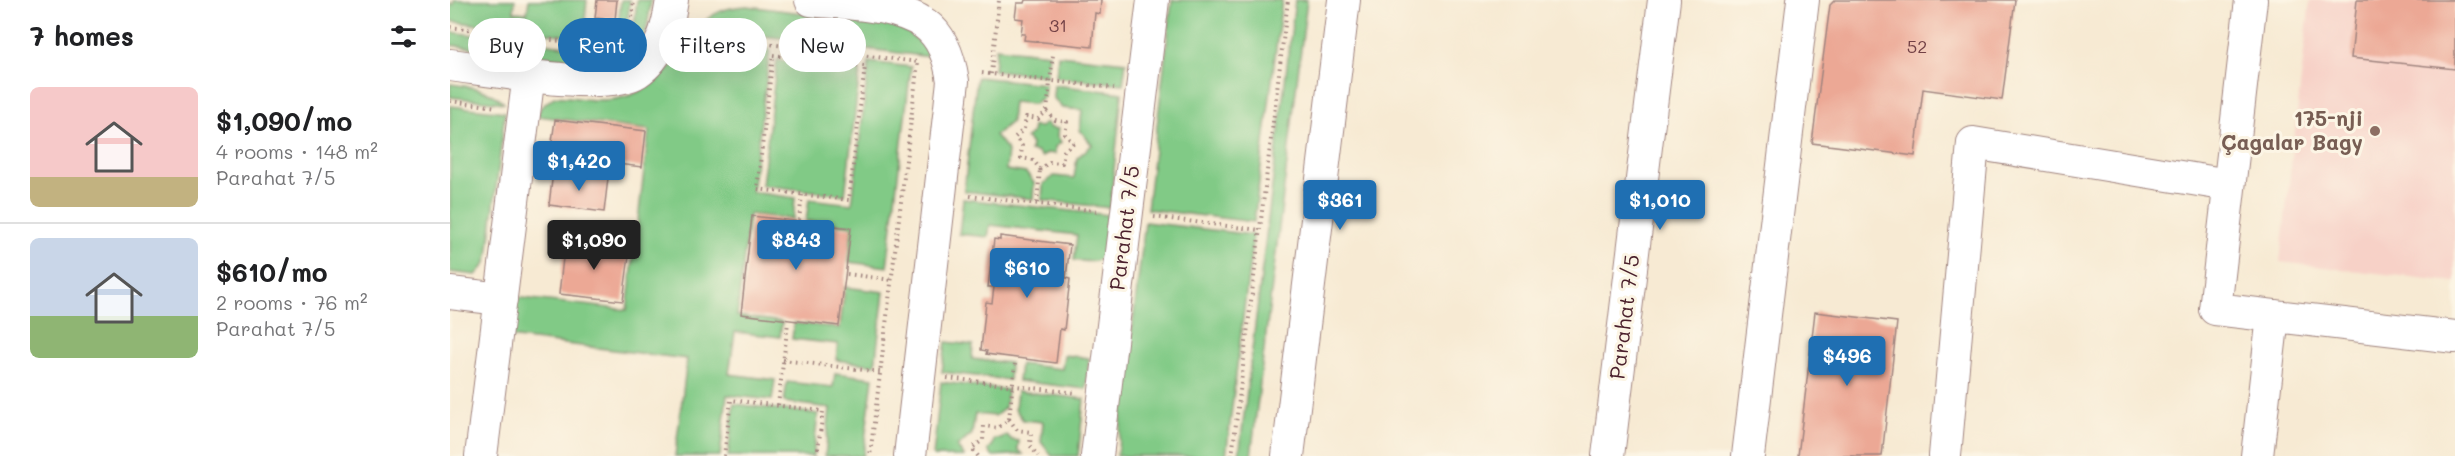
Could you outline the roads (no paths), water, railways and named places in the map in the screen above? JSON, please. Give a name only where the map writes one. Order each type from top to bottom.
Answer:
[{"type":"street","points":[[450,65],[593,82],[617,80],[636,73],[649,62],[660,46],[668,27],[672,0]]},
{"type":"street","name":"Parahat 7/5","points":[[1097,456],[1153,0]]},
{"type":"street","points":[[1288,456],[1344,0]]},
{"type":"street","name":"Parahat 7/5","points":[[1608,456],[1664,0]]},
{"type":"street","points":[[1749,456],[1803,0]]},
{"type":"street","points":[[2251,0],[2215,309],[2455,337]]},
{"type":"street","points":[[817,12],[878,8],[900,13],[926,24],[941,43],[949,59],[953,81],[910,456]]},
{"type":"street","points":[[481,456],[529,74]]},
{"type":"street","points":[[1945,456],[1973,143],[2229,185]]},
{"type":"street","points":[[450,293],[501,299]]},
{"type":"street","points":[[2257,456],[2273,316]]},
{"type":"place","name":"175-nji Çagalar Bagy","points":[[2375,131]]}]
